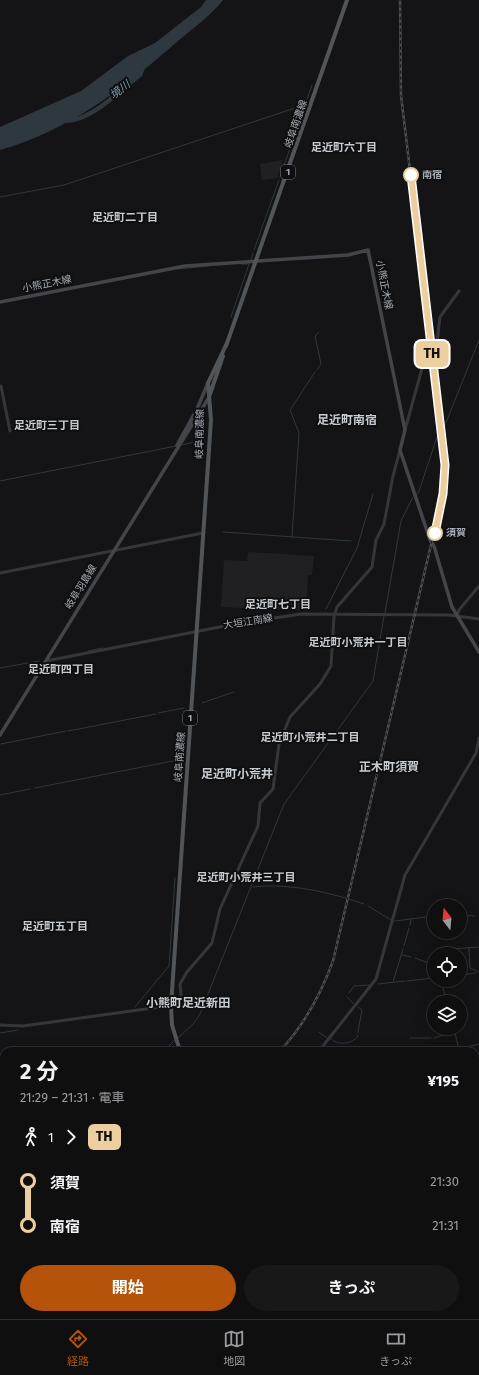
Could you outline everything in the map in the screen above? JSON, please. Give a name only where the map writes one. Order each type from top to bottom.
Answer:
[{"type":"main road","name":"岐阜南濃線","points":[[208,399],[347,0]]},
{"type":"main road","name":"小熊正木線","points":[[0,302],[185,266],[348,255],[368,250],[405,430],[400,450]]},
{"type":"main road","name":"岐阜南濃線","points":[[179,1047],[172,1025],[171,1006],[211,420],[208,399],[208,383],[227,343]]},
{"type":"main road","name":"岐阜羽島線","points":[[176,448],[197,409],[208,383]]},
{"type":"main road","name":"岐阜羽島線","points":[[0,734],[176,448],[208,399]]},
{"type":"main road","points":[[400,450],[430,540],[435,547],[450,602],[479,652]]},
{"type":"street","points":[[405,430],[426,354],[437,343],[440,316],[459,291]]},
{"type":"street","points":[[1,386],[10,431]]},
{"type":"street","points":[[0,1025],[23,1026],[182,1004],[180,984],[187,972],[212,943],[220,909],[258,826],[260,803],[273,789],[279,744],[290,717],[320,684],[331,666],[335,613],[339,603],[372,567],[376,540],[384,524],[394,470],[400,450]]},
{"type":"street","points":[[0,573],[204,533]]},
{"type":"street","points":[[457,616],[479,586]]},
{"type":"street","name":"大垣江南線","points":[[44,661],[196,631],[262,619],[301,614],[335,613],[457,616],[479,619]]},
{"type":"street","points":[[321,1047],[376,979],[405,876],[476,753],[479,738]]},
{"type":"shaded area","points":[[206,0],[223,0],[202,22],[117,91],[95,106],[49,131],[25,142],[0,150],[0,127],[81,91],[128,56],[155,43],[201,7]]},
{"type":"shaded area","points":[[281,160],[282,164],[277,178],[262,180],[260,164]]},
{"type":"shaded area","points":[[248,552],[314,556],[312,575],[308,575],[306,611],[221,607],[224,560],[247,561]]},
{"type":"waterway","name":"境川","points":[[66,121],[86,115],[106,103],[140,75],[143,67]]},
{"type":"waterway","points":[[280,177],[312,85]]},
{"type":"waterway","points":[[0,197],[64,185],[304,105]]},
{"type":"waterway","points":[[254,250],[279,180]]},
{"type":"waterway","points":[[251,260],[253,253]]},
{"type":"waterway","points":[[231,317],[249,264],[241,264]]},
{"type":"waterway","points":[[178,269],[209,266]]},
{"type":"waterway","points":[[317,370],[321,364],[315,336],[319,332]]},
{"type":"waterway","points":[[416,495],[419,491],[439,431],[443,430],[479,340]]},
{"type":"waterway","points":[[292,537],[299,433],[290,410],[315,372]]},
{"type":"waterway","points":[[182,445],[199,441]]},
{"type":"waterway","points":[[0,481],[176,446]]},
{"type":"waterway","points":[[326,609],[357,548],[373,494]]},
{"type":"waterway","points":[[385,613],[401,521],[413,497]]},
{"type":"waterway","points":[[223,532],[351,541]]},
{"type":"waterway","points":[[178,1038],[195,1022],[200,1014],[284,804],[373,681],[384,616]]},
{"type":"waterway","points":[[88,651],[102,648]]},
{"type":"waterway","points":[[0,668],[39,661]]},
{"type":"waterway","points":[[202,703],[234,692]]},
{"type":"waterway","points":[[158,713],[184,708]]},
{"type":"waterway","points":[[68,731],[156,714]]},
{"type":"waterway","points":[[1,744],[66,731]]},
{"type":"waterway","points":[[35,788],[183,759]]},
{"type":"waterway","points":[[0,795],[30,789]]},
{"type":"waterway","points":[[135,1007],[169,966],[175,878]]},
{"type":"waterway","points":[[253,887],[295,887],[323,892],[364,904]]},
{"type":"waterway","points":[[368,906],[391,920]]},
{"type":"waterway","points":[[467,915],[475,916]]},
{"type":"waterway","points":[[395,921],[427,917]]},
{"type":"waterway","points":[[410,925],[411,920]]},
{"type":"waterway","points":[[404,946],[409,928]]},
{"type":"waterway","points":[[467,948],[479,947]]},
{"type":"waterway","points":[[469,948],[470,968],[479,972]]},
{"type":"waterway","points":[[393,982],[403,949]]},
{"type":"waterway","points":[[402,955],[411,957]]},
{"type":"waterway","points":[[415,958],[427,962]]},
{"type":"waterway","points":[[467,974],[476,973]]},
{"type":"waterway","points":[[407,981],[427,979]]},
{"type":"waterway","points":[[378,984],[405,981]]},
{"type":"waterway","points":[[349,993],[354,986],[370,985]]},
{"type":"waterway","points":[[443,987],[445,995]]},
{"type":"waterway","points":[[347,997],[354,1004]]},
{"type":"waterway","points":[[358,1007],[362,1010],[358,1032]]},
{"type":"waterway","points":[[0,1033],[18,1030]]},
{"type":"waterway","points":[[319,1032],[327,1038]]},
{"type":"waterway","points":[[331,1039],[338,1043],[345,1043],[352,1041],[358,1036],[357,1035]]},
{"type":"waterway","points":[[434,1038],[444,1035]]},
{"type":"waterway","points":[[456,1035],[458,1046]]},
{"type":"waterway","points":[[410,1038],[431,1038]]},
{"type":"waterway","points":[[168,1047],[175,1040]]},
{"type":"waterway","points":[[467,1047],[479,1044]]},
{"type":"railway","points":[[284,1047],[297,1031],[311,1009],[333,961],[443,494],[445,465],[401,95],[400,0]]},
{"type":"train","name":"TH","points":[[411,175],[445,465],[441,508],[435,533]]},
{"type":"place","name":"南宿","points":[[411,175]]},
{"type":"place","name":"須賀","points":[[435,533]]},
{"type":"district","name":"足近町六丁目","points":[[344,147]]},
{"type":"district","name":"足近町二丁目","points":[[125,217]]},
{"type":"district","name":"足近町南宿","points":[[347,420]]},
{"type":"district","name":"足近町三丁目","points":[[47,425]]},
{"type":"district","name":"足近町七丁目","points":[[278,604]]},
{"type":"district","name":"足近町小荒井一丁目","points":[[358,642]]},
{"type":"district","name":"足近町四丁目","points":[[61,669]]},
{"type":"district","name":"足近町小荒井二丁目","points":[[310,737]]},
{"type":"district","name":"正木町須賀","points":[[389,767]]},
{"type":"district","name":"足近町小荒井","points":[[237,774]]},
{"type":"district","name":"足近町小荒井三丁目","points":[[246,877]]},
{"type":"district","name":"足近町五丁目","points":[[55,926]]},
{"type":"district","name":"小熊町足近新田","points":[[188,1003]]}]
